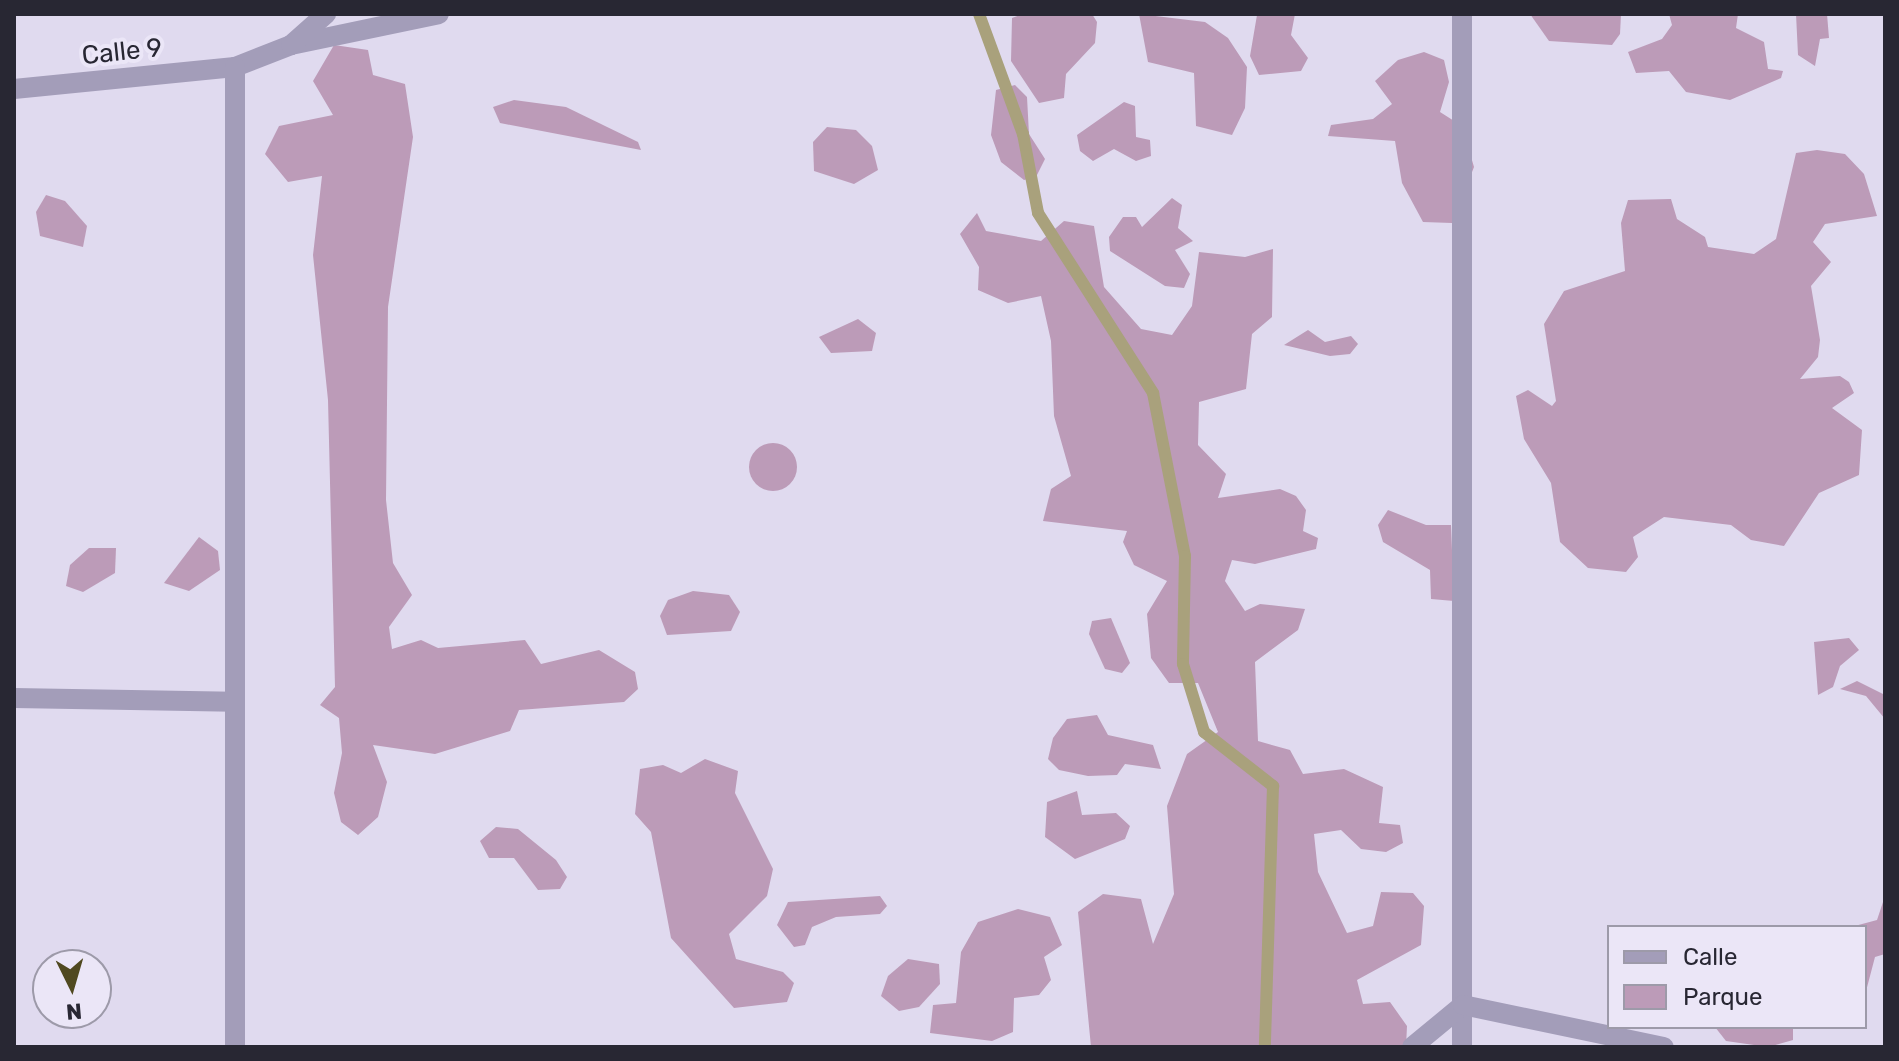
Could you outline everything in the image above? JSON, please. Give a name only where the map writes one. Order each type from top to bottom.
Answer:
[{"type":"street","points":[[291,45],[326,14]]},
{"type":"street","points":[[291,45],[439,14]]},
{"type":"street","points":[[1462,14],[1462,1047]]},
{"type":"street","name":"Calle 9","points":[[14,89],[235,67],[291,45]]},
{"type":"street","points":[[235,67],[235,1047]]},
{"type":"street","points":[[14,698],[233,702]]},
{"type":"street","points":[[1412,1047],[1463,1005]]},
{"type":"street","points":[[1463,1005],[1664,1047]]},
{"type":"green space","points":[[1023,14],[1092,14],[1097,22],[1095,43],[1066,74],[1064,98],[1039,103],[1011,61],[1012,18]]},
{"type":"green space","points":[[1139,14],[1205,22],[1228,38],[1247,67],[1245,108],[1232,135],[1196,126],[1194,73],[1148,62]]},
{"type":"green space","points":[[1295,14],[1291,35],[1308,58],[1301,71],[1259,75],[1250,56],[1257,15]]},
{"type":"green space","points":[[1530,14],[1621,14],[1620,34],[1612,45],[1549,41]]},
{"type":"green space","points":[[1669,14],[1738,14],[1736,28],[1764,42],[1768,69],[1783,71],[1781,78],[1730,100],[1686,92],[1669,71],[1636,73],[1628,52],[1662,39],[1672,25]]},
{"type":"green space","points":[[1796,14],[1827,14],[1829,38],[1820,39],[1815,66],[1798,55]]},
{"type":"green space","points":[[334,45],[368,50],[373,75],[405,84],[413,137],[388,307],[386,500],[393,563],[412,595],[389,627],[392,649],[421,640],[438,648],[525,640],[541,664],[599,650],[635,672],[638,689],[624,702],[519,710],[510,731],[435,754],[373,745],[387,782],[378,817],[358,835],[341,822],[334,793],[342,753],[339,718],[320,705],[335,687],[328,400],[313,255],[322,176],[288,182],[265,154],[279,126],[333,115],[313,81]]},
{"type":"green space","points":[[1424,52],[1444,60],[1449,82],[1440,112],[1462,126],[1474,167],[1452,223],[1423,222],[1402,183],[1395,141],[1328,136],[1331,125],[1373,119],[1392,104],[1375,81],[1398,60]]},
{"type":"green space","points":[[1015,85],[1027,97],[1029,134],[1045,159],[1036,177],[1024,180],[1001,162],[991,135],[996,90]]},
{"type":"green space","points":[[514,100],[566,107],[638,142],[641,150],[500,123],[493,107]]},
{"type":"green space","points":[[1124,102],[1135,106],[1136,137],[1150,140],[1151,156],[1136,161],[1114,149],[1093,161],[1080,151],[1077,135]]},
{"type":"green space","points":[[827,127],[856,130],[872,146],[878,170],[854,184],[814,171],[813,142]]},
{"type":"green space","points":[[1817,150],[1845,154],[1864,174],[1877,216],[1825,224],[1813,242],[1831,262],[1811,286],[1820,340],[1818,357],[1800,379],[1840,376],[1849,382],[1854,393],[1832,408],[1862,430],[1859,475],[1819,493],[1784,546],[1751,540],[1731,525],[1664,517],[1633,537],[1638,557],[1626,572],[1588,568],[1560,542],[1551,483],[1524,439],[1516,396],[1528,390],[1552,406],[1556,401],[1544,324],[1564,291],[1625,271],[1621,223],[1628,200],[1671,199],[1677,219],[1705,237],[1708,247],[1754,254],[1776,239],[1796,153]]},
{"type":"green space","points":[[46,195],[65,201],[87,226],[83,247],[40,236],[36,212]]},
{"type":"green space","points":[[1172,198],[1182,205],[1178,228],[1193,241],[1175,250],[1190,274],[1184,288],[1165,286],[1110,251],[1109,237],[1123,217],[1136,217],[1142,227]]},
{"type":"green space","points":[[977,213],[986,231],[1041,241],[1064,221],[1094,226],[1104,287],[1141,329],[1172,335],[1192,306],[1199,252],[1245,257],[1273,249],[1272,317],[1252,334],[1246,389],[1199,402],[1198,445],[1226,474],[1218,498],[1280,489],[1296,496],[1306,510],[1303,531],[1318,538],[1316,549],[1255,564],[1232,560],[1225,581],[1245,611],[1260,604],[1305,609],[1298,630],[1255,662],[1258,741],[1290,750],[1303,774],[1344,769],[1383,787],[1379,823],[1400,825],[1403,843],[1386,852],[1361,849],[1341,830],[1314,834],[1318,872],[1347,933],[1373,926],[1381,892],[1413,893],[1424,906],[1421,945],[1357,980],[1363,1004],[1390,1002],[1407,1026],[1406,1047],[1091,1047],[1078,912],[1103,894],[1141,899],[1153,944],[1174,894],[1167,806],[1187,754],[1218,732],[1198,683],[1169,683],[1151,658],[1147,614],[1167,581],[1134,565],[1123,542],[1127,531],[1043,521],[1051,489],[1071,476],[1054,416],[1051,341],[1041,296],[1008,303],[978,290],[979,267],[960,234]]},
{"type":"green space","points":[[858,319],[876,333],[872,351],[831,353],[819,337]]},
{"type":"green space","points":[[1308,330],[1325,342],[1351,336],[1358,344],[1350,354],[1330,356],[1284,345]]},
{"type":"green space","points":[[773,443],[790,450],[797,467],[790,484],[773,491],[756,484],[749,467],[756,450]]},
{"type":"green space","points":[[1388,510],[1426,525],[1451,525],[1454,601],[1431,599],[1430,570],[1383,542],[1378,525]]},
{"type":"green space","points":[[199,537],[218,551],[220,570],[189,591],[164,583]]},
{"type":"green space","points":[[89,548],[116,548],[115,573],[83,592],[66,586],[70,565]]},
{"type":"green space","points":[[693,591],[729,595],[740,612],[731,631],[667,635],[660,616],[668,600]]},
{"type":"green space","points":[[1111,618],[1130,663],[1122,673],[1105,669],[1089,634],[1092,621]]},
{"type":"green space","points":[[1849,638],[1859,650],[1840,666],[1833,687],[1818,695],[1814,642]]},
{"type":"green space","points":[[1857,681],[1885,695],[1885,719],[1866,696],[1840,689]]},
{"type":"green space","points":[[1097,715],[1108,735],[1153,745],[1161,769],[1125,764],[1117,775],[1088,776],[1059,770],[1048,759],[1053,738],[1067,719]]},
{"type":"green space","points":[[705,759],[738,771],[735,793],[773,869],[767,896],[729,934],[736,959],[783,972],[794,983],[787,1002],[734,1008],[671,938],[651,832],[635,814],[640,769],[663,765],[681,773]]},
{"type":"green space","points":[[1077,791],[1082,815],[1116,813],[1130,826],[1125,839],[1075,859],[1045,837],[1047,802]]},
{"type":"green space","points":[[496,827],[518,829],[556,860],[567,877],[560,889],[538,890],[514,858],[489,858],[480,841]]},
{"type":"green space","points":[[880,896],[887,906],[880,914],[836,917],[812,927],[805,945],[794,947],[777,925],[788,902]]},
{"type":"green space","points":[[1883,902],[1885,954],[1875,957],[1867,987],[1867,925],[1858,925],[1877,920]]},
{"type":"green space","points":[[1018,909],[1050,917],[1062,945],[1044,957],[1051,980],[1039,995],[1014,998],[1013,1032],[992,1041],[930,1033],[933,1005],[956,1003],[961,952],[978,922]]},
{"type":"green space","points":[[908,959],[939,964],[940,984],[919,1007],[899,1011],[881,996],[888,976]]},
{"type":"green space","points":[[1717,1029],[1793,1029],[1793,1040],[1768,1047],[1726,1041]]},
{"type":"waterway","points":[[979,14],[1023,134],[1038,213],[1153,393],[1185,556],[1183,664],[1204,732],[1273,786],[1265,1047]]}]
